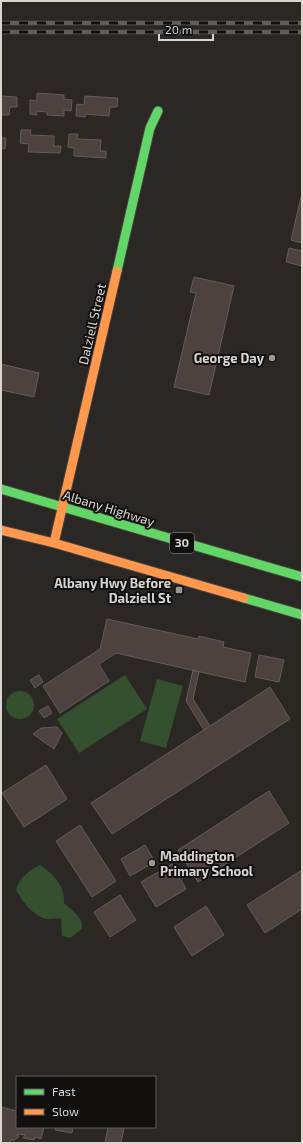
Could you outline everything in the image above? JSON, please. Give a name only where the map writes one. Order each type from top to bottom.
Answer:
[{"type":"main road","name":"Dalziell Street","points":[[54,543],[150,128],[158,111]]},
{"type":"main road","name":"Albany Highway","points":[[1,490],[302,577]]},
{"type":"main road","points":[[1,530],[54,543],[302,614]]},
{"type":"green space","points":[[125,675],[147,709],[79,753],[57,719]]},
{"type":"green space","points":[[157,679],[183,686],[166,748],[140,741]]},
{"type":"green space","points":[[20,691],[30,695],[34,705],[30,715],[20,719],[10,715],[6,705],[10,695]]},
{"type":"green space","points":[[40,865],[58,881],[63,891],[64,903],[79,917],[81,921],[82,929],[70,938],[62,936],[61,919],[42,918],[33,912],[16,890],[19,882],[25,875]]},
{"type":"building","points":[[37,93],[64,95],[64,99],[72,100],[71,111],[64,110],[64,116],[47,115],[47,112],[36,111],[37,115],[30,114],[30,100],[37,101]]},
{"type":"building","points":[[1,96],[17,97],[17,107],[10,107],[9,115],[1,115]]},
{"type":"building","points":[[85,96],[118,98],[117,107],[110,107],[109,116],[85,114],[85,117],[76,116],[77,104],[84,105]]},
{"type":"building","points":[[21,130],[31,130],[30,135],[54,136],[54,146],[61,146],[60,153],[28,152],[29,144],[20,143]]},
{"type":"building","points":[[69,134],[78,134],[77,139],[101,140],[100,151],[106,151],[106,158],[74,156],[74,148],[68,147]]},
{"type":"building","points":[[1,138],[6,138],[5,149],[1,148]]},
{"type":"building","points":[[302,193],[302,243],[291,240]]},
{"type":"building","points":[[289,248],[302,251],[302,266],[286,262]]},
{"type":"building","points":[[194,277],[234,286],[209,395],[174,387],[196,293],[190,292]]},
{"type":"building","points":[[1,364],[39,373],[34,397],[1,390]]},
{"type":"building","points":[[107,619],[198,639],[199,636],[224,642],[223,647],[251,653],[245,682],[116,653],[99,664],[109,681],[60,713],[43,686],[100,649]]},
{"type":"building","points":[[259,655],[284,660],[279,682],[255,677]]},
{"type":"building","points":[[193,670],[199,672],[193,699],[210,726],[204,730],[186,701]]},
{"type":"building","points":[[39,675],[43,682],[35,688],[30,680]]},
{"type":"building","points":[[270,687],[290,719],[112,834],[91,803]]},
{"type":"building","points":[[48,706],[52,713],[44,718],[39,711]]},
{"type":"building","points":[[57,727],[62,733],[54,749],[33,734],[41,728]]},
{"type":"building","points":[[46,765],[67,799],[24,827],[2,793]]},
{"type":"building","points":[[269,791],[289,823],[198,882],[178,850]]},
{"type":"building","points":[[80,825],[116,881],[92,897],[56,841]]},
{"type":"building","points":[[145,845],[155,862],[130,876],[121,859]]},
{"type":"building","points":[[172,864],[186,889],[156,907],[141,882]]},
{"type":"building","points":[[302,870],[302,909],[265,933],[247,905]]},
{"type":"building","points":[[120,895],[136,920],[110,937],[94,912]]},
{"type":"building","points":[[206,906],[224,935],[192,956],[174,927]]},
{"type":"building","points":[[1,1107],[16,1111],[16,1128],[44,1128],[41,1139],[35,1137],[34,1140],[23,1138],[25,1135],[17,1134],[19,1137],[13,1141],[11,1139],[10,1143],[1,1143]]},
{"type":"building","points":[[56,1128],[73,1128],[72,1133],[55,1130]]},
{"type":"building","points":[[108,1128],[124,1128],[121,1143],[105,1143]]},
{"type":"railway","points":[[1,23],[302,23]]},
{"type":"railway","points":[[1,32],[302,32]]},
{"type":"traffic: fast","points":[[117,271],[150,128],[158,111]]},
{"type":"traffic: fast","points":[[1,489],[302,577]]},
{"type":"traffic: fast","points":[[244,598],[302,615]]},
{"type":"traffic: slow","points":[[54,543],[117,271]]},
{"type":"traffic: slow","points":[[1,530],[54,543],[244,598]]},
{"type":"place","name":"George Day","points":[[272,358]]},
{"type":"place","name":"Albany Hwy Before Dalziell St","points":[[179,590]]},
{"type":"place","name":"Maddington Primary School","points":[[152,863]]}]
